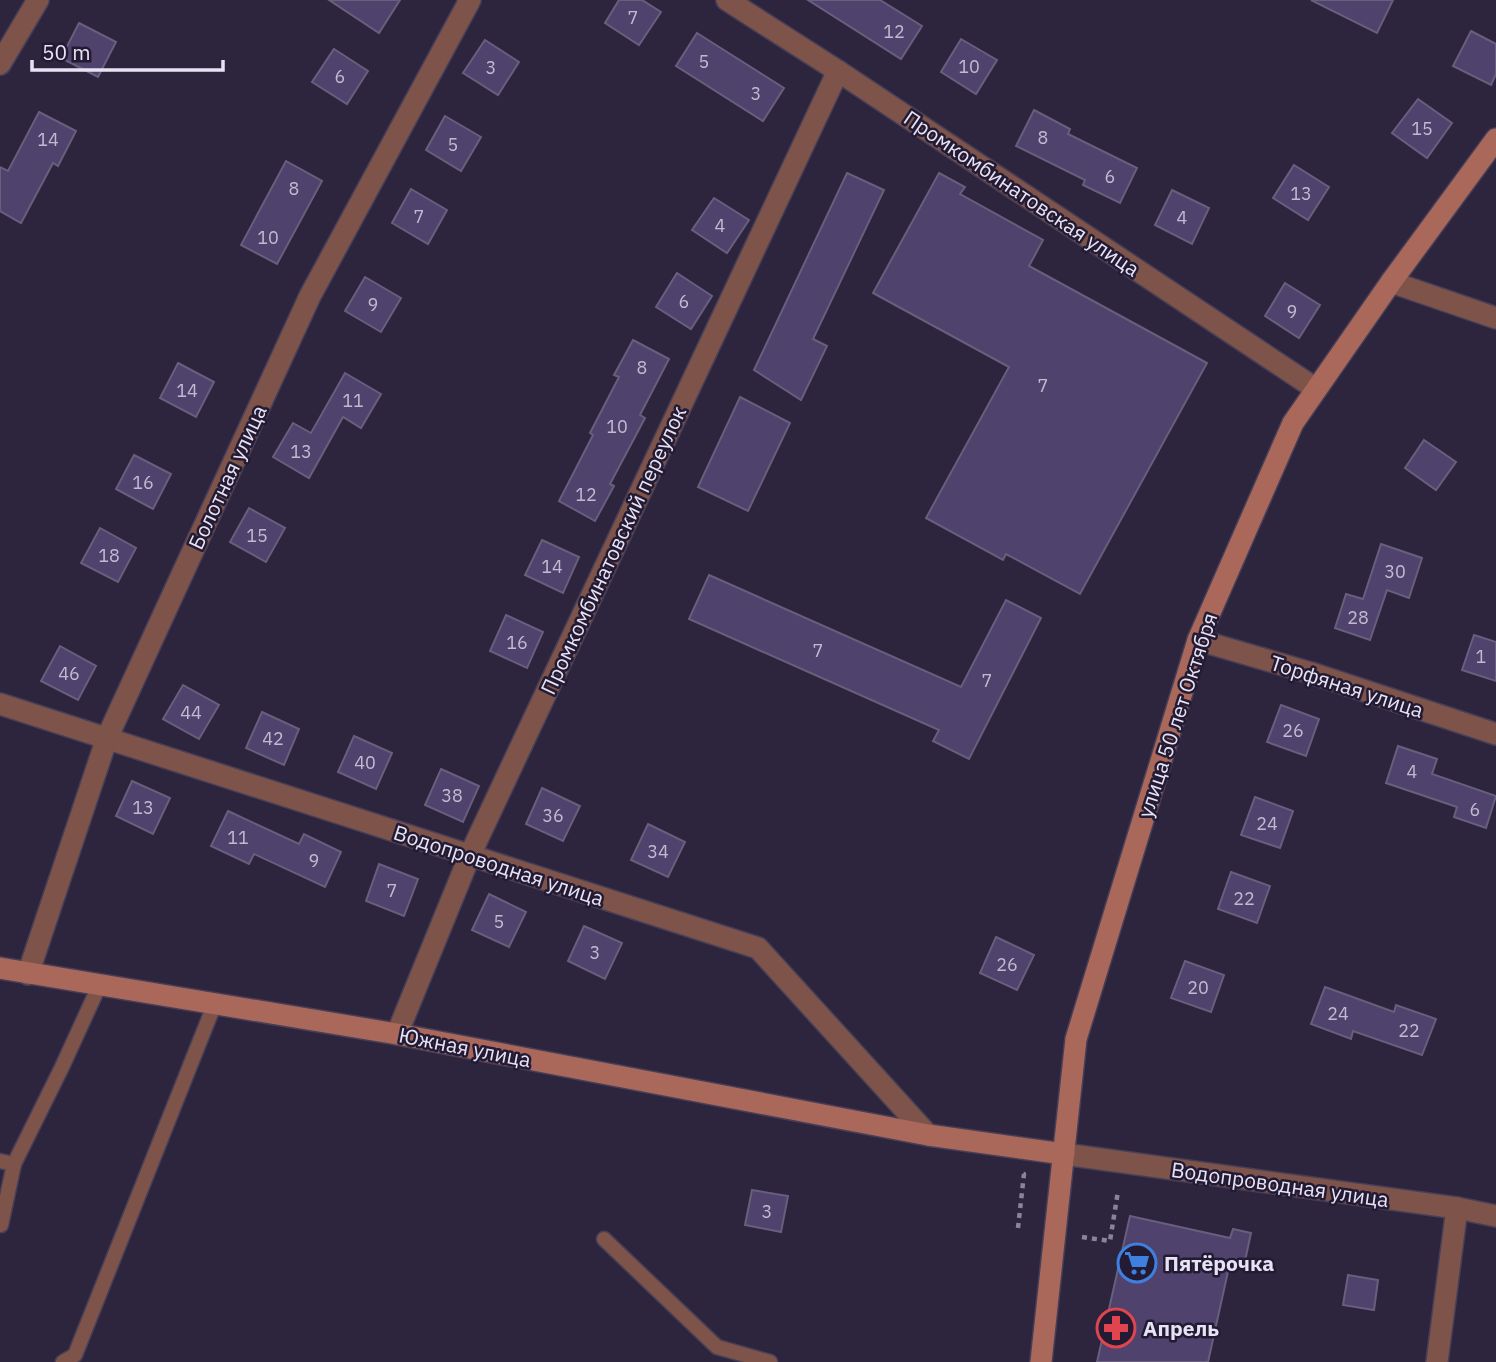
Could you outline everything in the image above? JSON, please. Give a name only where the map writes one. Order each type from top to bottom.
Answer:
[{"type":"main road","name":"улица 50 лет Октября","points":[[1041,1362],[1076,1039],[1198,640],[1293,423],[1391,282],[1496,139]]},
{"type":"main road","name":"Южная улица","points":[[0,968],[397,1034],[928,1135],[1064,1154]]},
{"type":"street","points":[[0,64],[38,0]]},
{"type":"street","name":"Болотная улица","points":[[28,974],[107,738],[310,296],[470,0]]},
{"type":"street","name":"Промкомбинатовская улица","points":[[727,0],[1316,389]]},
{"type":"street","name":"Промкомбинатовский переулок","points":[[397,1034],[470,855],[838,71]]},
{"type":"street","points":[[1391,282],[1496,318]]},
{"type":"street","name":"Торфяная улица","points":[[1198,640],[1311,673],[1496,734]]},
{"type":"street","name":"Водопроводная улица","points":[[0,704],[758,948],[928,1135]]},
{"type":"street","name":"Водопроводная улица","points":[[1064,1154],[1457,1208],[1496,1216]]},
{"type":"street","points":[[1437,1362],[1457,1208]]},
{"type":"lane","points":[[1,1224],[7,1162],[62,1067],[100,984]]},
{"type":"lane","points":[[63,1362],[75,1355],[215,1003]]},
{"type":"lane","points":[[604,1239],[717,1347],[770,1362]]},
{"type":"path","points":[[1011,1172],[1024,1174],[1017,1228]]},
{"type":"path","points":[[1082,1237],[1110,1241],[1118,1191]]},
{"type":"building","points":[[329,0],[400,0],[379,33]]},
{"type":"building","points":[[619,0],[642,0],[661,12],[639,45],[605,23]]},
{"type":"building","points":[[808,0],[880,0],[922,26],[901,59]]},
{"type":"building","points":[[1311,0],[1393,0],[1377,33]]},
{"type":"building","points":[[79,23],[116,42],[98,77],[61,58]]},
{"type":"building","points":[[1471,31],[1496,44],[1496,74],[1491,85],[1453,66]]},
{"type":"building","points":[[697,33],[784,88],[763,121],[676,66]]},
{"type":"building","points":[[961,39],[997,60],[976,94],[941,72]]},
{"type":"building","points":[[485,40],[519,62],[498,95],[463,73]]},
{"type":"building","points":[[334,49],[368,71],[347,104],[312,82]]},
{"type":"building","points":[[1418,99],[1452,123],[1427,158],[1392,133]]},
{"type":"building","points":[[1034,110],[1070,129],[1068,134],[1137,168],[1120,203],[1083,185],[1085,180],[1016,146]]},
{"type":"building","points":[[39,112],[76,131],[58,166],[53,163],[21,223],[0,211],[0,167],[8,171]]},
{"type":"building","points":[[445,116],[481,137],[461,171],[426,150]]},
{"type":"building","points":[[286,161],[322,181],[277,264],[241,245]]},
{"type":"building","points":[[1294,165],[1329,187],[1308,220],[1273,198]]},
{"type":"building","points":[[847,173],[884,190],[813,339],[827,346],[801,400],[754,370]]},
{"type":"building","points":[[939,173],[965,187],[960,194],[1043,240],[1029,266],[1207,363],[1080,594],[1006,554],[1003,560],[926,518],[1009,367],[873,293]]},
{"type":"building","points":[[411,189],[447,210],[428,244],[392,223]]},
{"type":"building","points":[[1172,190],[1209,208],[1192,244],[1155,225]]},
{"type":"building","points":[[714,198],[749,220],[727,253],[692,230]]},
{"type":"building","points":[[677,273],[712,296],[691,329],[656,307]]},
{"type":"building","points":[[365,277],[401,298],[381,332],[345,311]]},
{"type":"building","points":[[1285,283],[1320,305],[1299,338],[1265,316]]},
{"type":"building","points":[[633,340],[669,359],[640,415],[645,418],[610,484],[614,486],[595,521],[559,501],[593,435],[590,433],[619,377],[614,375]]},
{"type":"building","points":[[178,363],[214,382],[196,417],[160,398]]},
{"type":"building","points":[[345,373],[381,394],[361,428],[343,417],[309,478],[273,457],[293,423],[311,433]]},
{"type":"building","points":[[740,397],[790,423],[748,511],[698,487]]},
{"type":"building","points":[[1424,440],[1456,462],[1436,490],[1405,468]]},
{"type":"building","points":[[134,455],[171,474],[153,509],[116,489]]},
{"type":"building","points":[[249,508],[285,528],[266,562],[230,542]]},
{"type":"building","points":[[100,528],[136,548],[118,582],[81,563]]},
{"type":"building","points":[[542,540],[579,557],[563,593],[525,575]]},
{"type":"building","points":[[1381,544],[1422,558],[1409,598],[1387,590],[1370,640],[1335,628],[1346,594],[1363,599]]},
{"type":"building","points":[[709,575],[961,687],[1006,600],[1041,618],[969,759],[933,741],[939,730],[689,619]]},
{"type":"building","points":[[506,615],[543,632],[527,668],[490,651]]},
{"type":"building","points":[[1474,635],[1496,642],[1496,681],[1462,670]]},
{"type":"building","points":[[60,646],[96,666],[78,700],[41,681]]},
{"type":"building","points":[[183,685],[219,705],[199,739],[163,719]]},
{"type":"building","points":[[1281,705],[1319,719],[1306,756],[1267,742]]},
{"type":"building","points":[[262,712],[299,729],[284,765],[246,748]]},
{"type":"building","points":[[354,736],[392,753],[376,789],[338,772]]},
{"type":"building","points":[[1398,746],[1437,759],[1432,774],[1496,796],[1486,828],[1454,817],[1457,807],[1386,783]]},
{"type":"building","points":[[441,769],[479,786],[463,822],[425,805]]},
{"type":"building","points":[[132,781],[170,798],[153,834],[116,816]]},
{"type":"building","points":[[542,788],[580,806],[563,841],[526,824]]},
{"type":"building","points":[[1255,797],[1293,811],[1280,848],[1241,835]]},
{"type":"building","points":[[228,811],[299,844],[304,834],[341,852],[325,887],[254,854],[249,864],[211,846]]},
{"type":"building","points":[[648,824],[685,842],[668,877],[631,860]]},
{"type":"building","points":[[379,864],[418,879],[404,916],[366,901]]},
{"type":"building","points":[[1231,872],[1270,886],[1257,923],[1218,909]]},
{"type":"building","points":[[489,894],[526,912],[509,947],[472,930]]},
{"type":"building","points":[[584,926],[622,943],[605,979],[568,961]]},
{"type":"building","points":[[996,937],[1034,955],[1017,990],[980,973]]},
{"type":"building","points":[[1185,961],[1224,975],[1211,1012],[1171,998]]},
{"type":"building","points":[[1325,987],[1394,1012],[1396,1005],[1436,1019],[1422,1055],[1353,1031],[1351,1039],[1311,1024]]},
{"type":"building","points":[[752,1190],[788,1196],[781,1232],[745,1225]]},
{"type":"building","points":[[1130,1216],[1230,1238],[1233,1229],[1251,1233],[1245,1261],[1231,1258],[1208,1362],[1097,1362]]},
{"type":"building","points":[[1348,1275],[1378,1280],[1374,1310],[1343,1305]]},
{"type":"place","name":"Пятёрочка","points":[[1137,1263]]},
{"type":"place","name":"Апрель","points":[[1116,1328]]}]
